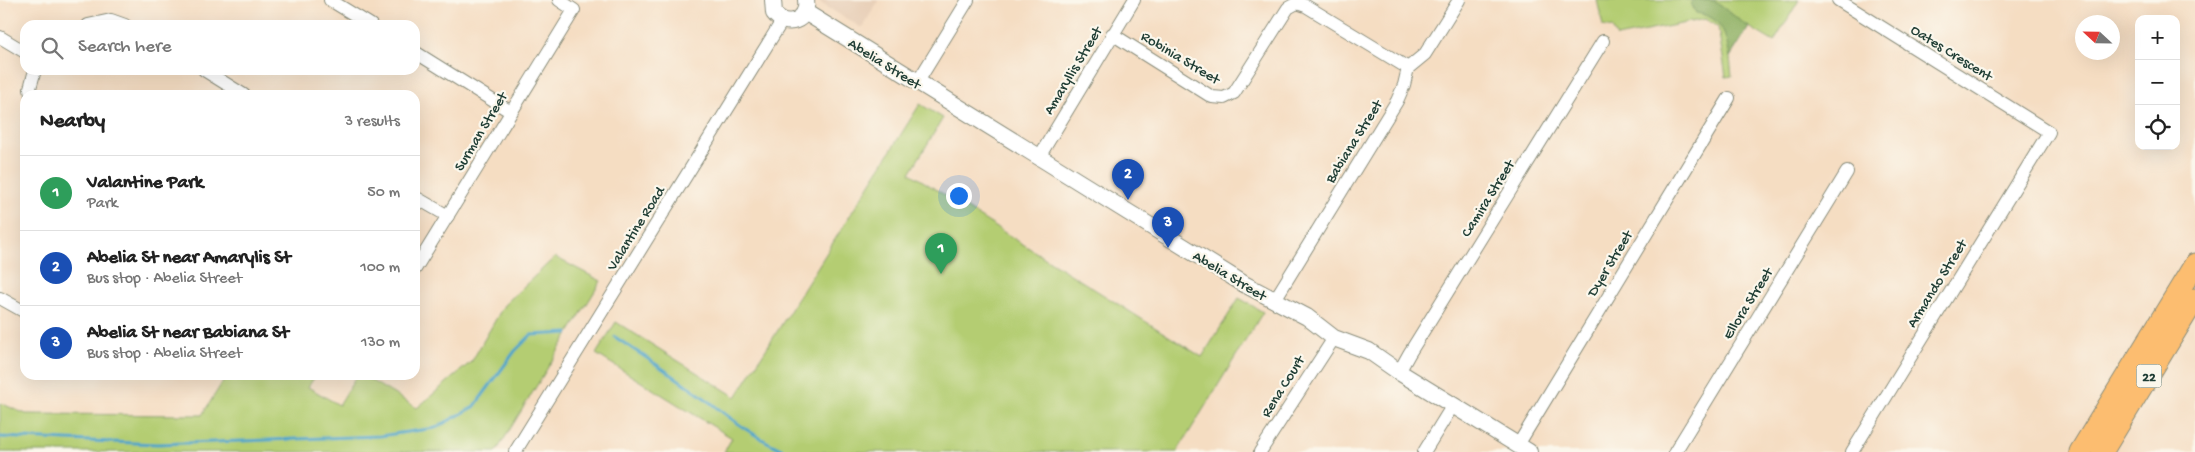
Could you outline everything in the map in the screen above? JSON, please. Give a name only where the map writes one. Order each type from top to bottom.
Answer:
[{"type":"highway","name":"22","points":[[2080,452],[2195,264]]},
{"type":"highway","name":"22","points":[[2102,452],[2195,300]]},
{"type":"street","points":[[330,0],[363,20]]},
{"type":"street","name":"Surman Street","points":[[420,261],[574,10],[559,0]]},
{"type":"street","points":[[773,0],[774,13],[782,21],[793,22],[798,20],[806,6]]},
{"type":"street","points":[[917,83],[968,0]]},
{"type":"street","name":"Amaryllis Street","points":[[1039,157],[1134,0]]},
{"type":"street","points":[[1408,68],[1426,54],[1458,0]]},
{"type":"street","name":"Oates Crescent","points":[[1838,0],[2049,132]]},
{"type":"street","name":"Robinia Street","points":[[1112,34],[1212,97],[1224,98],[1234,94],[1288,8],[1297,3],[1306,6],[1408,68]]},
{"type":"street","name":"Abelia Street","points":[[806,6],[917,83],[1274,301],[1307,317],[1334,338],[1368,350],[1400,372],[1524,448]]},
{"type":"street","name":"Valantine Road","points":[[515,452],[782,21]]},
{"type":"street","points":[[0,37],[20,49]]},
{"type":"street","name":"Camira Street","points":[[1400,372],[1409,354],[1603,41]]},
{"type":"street","points":[[420,55],[511,112]]},
{"type":"street","name":"Babiana Street","points":[[1274,301],[1397,100],[1404,85],[1408,68]]},
{"type":"street","points":[[30,90],[34,75]]},
{"type":"street","points":[[212,75],[236,90]]},
{"type":"street","name":"Dyer Street","points":[[1524,448],[1729,98]]},
{"type":"street","name":"Armando Street","points":[[1852,452],[2049,132]]},
{"type":"street","name":"Ellora Street","points":[[1675,452],[1847,172]]},
{"type":"street","points":[[420,200],[448,216]]},
{"type":"street","points":[[0,298],[20,309]]},
{"type":"street","name":"Rena Court","points":[[1260,452],[1334,338]]},
{"type":"street","points":[[1424,452],[1453,405]]},
{"type":"shaded area","points":[[819,0],[878,1],[862,28],[822,4]]},
{"type":"green space","points":[[1597,0],[1799,0],[1774,42],[1749,27],[1730,57],[1732,76],[1726,77],[1718,27],[1705,19],[1617,37],[1612,28],[1603,26]]},
{"type":"green space","points":[[1692,0],[1713,0],[1749,27],[1730,57],[1721,28],[1712,18],[1696,13],[1691,3]]},
{"type":"green space","points":[[920,104],[943,118],[910,173],[1202,357],[1239,298],[1263,312],[1177,452],[724,452],[732,438],[596,354],[616,322],[736,397]]},
{"type":"green space","points":[[555,257],[601,281],[496,452],[0,452],[0,403],[26,414],[202,415],[224,380],[313,380],[308,387],[339,405],[354,380],[370,380],[417,408],[472,361],[504,305]]},
{"type":"waterway","points":[[0,437],[157,444],[380,436],[435,428],[474,407],[515,351],[531,335],[568,333]]},
{"type":"waterway","points":[[615,337],[685,384],[746,429],[788,452]]},
{"type":"place","name":"Abelia St near Amarylis St","points":[[1128,200]]},
{"type":"place","name":"Abelia St near Babiana St","points":[[1168,248]]},
{"type":"place","name":"Valantine Park","points":[[941,274]]}]
